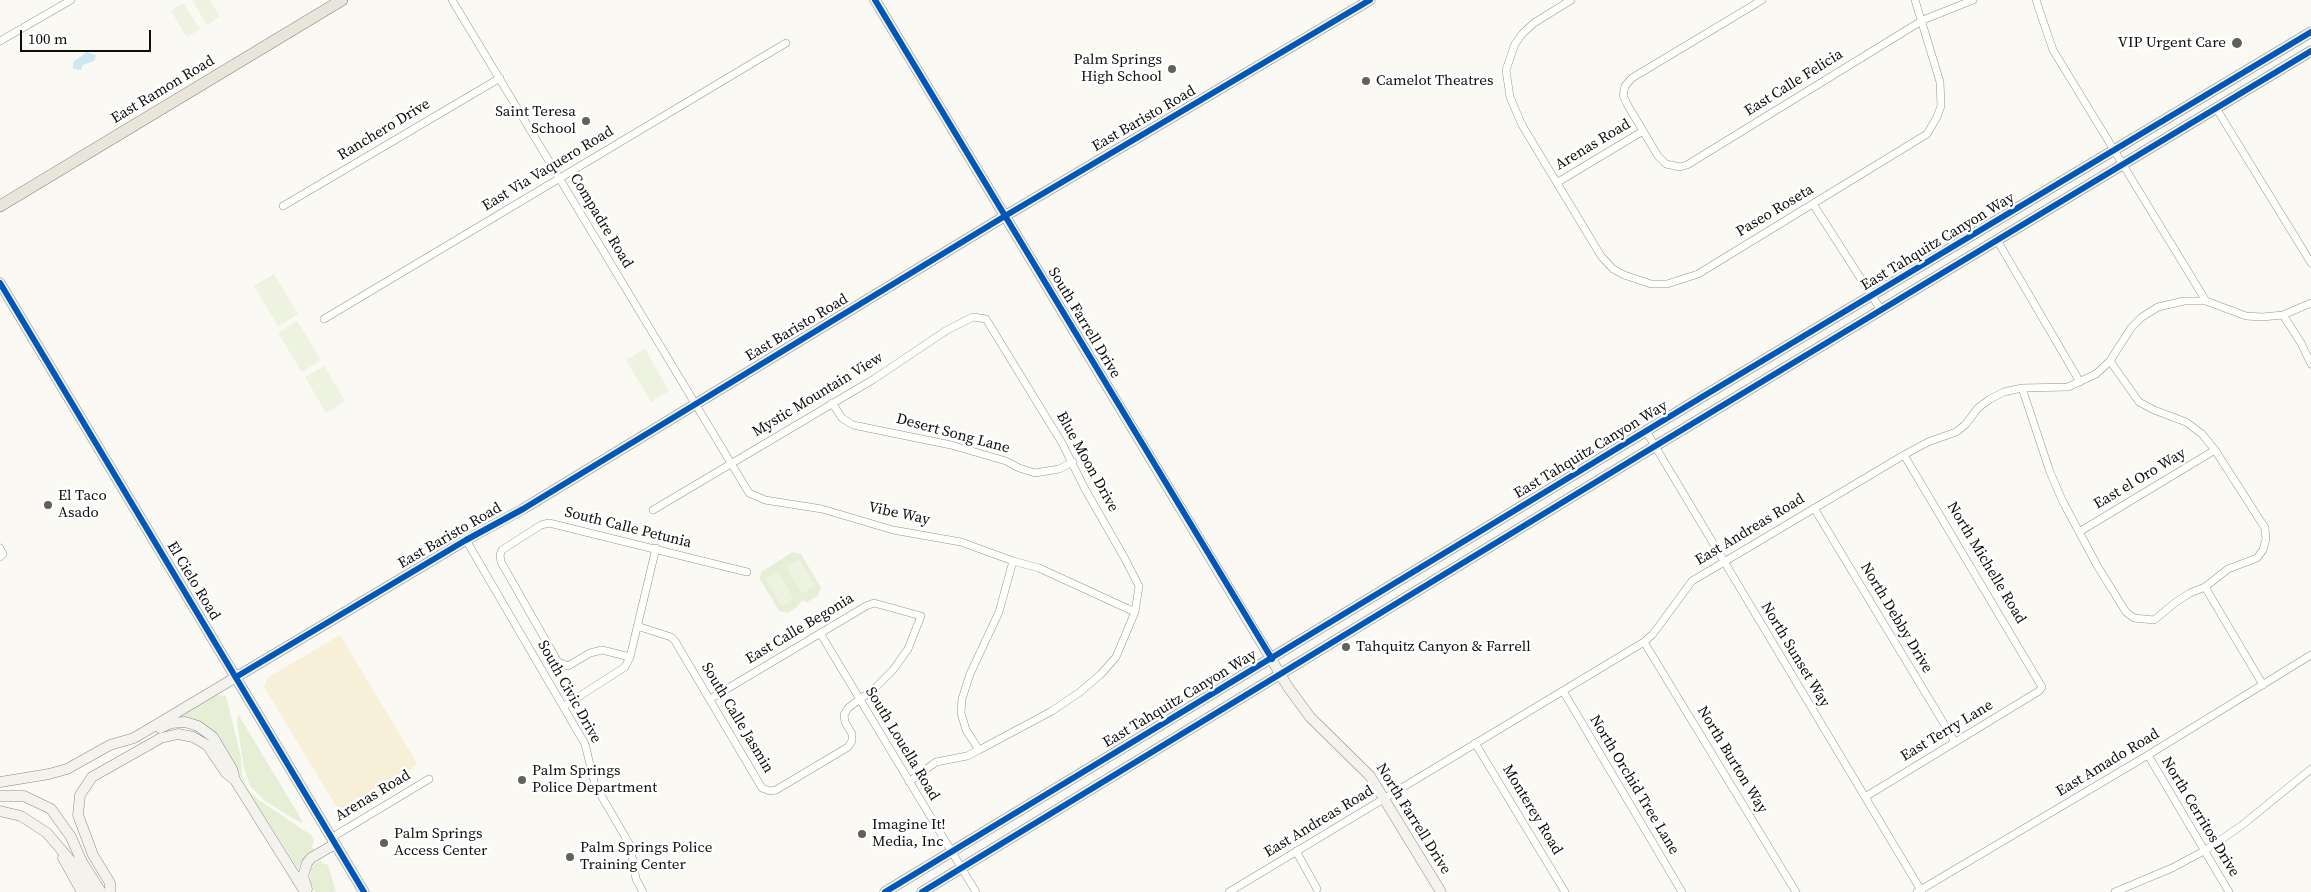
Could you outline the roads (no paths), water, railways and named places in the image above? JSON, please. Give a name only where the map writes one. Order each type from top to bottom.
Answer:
[{"type":"main road","name":"East Ramon Road","points":[[0,206],[342,0]]},
{"type":"main road","name":"South Farrell Drive","points":[[875,0],[1280,674]]},
{"type":"main road","name":"East Baristo Road","points":[[134,738],[466,540],[523,509],[1005,216],[1370,0]]},
{"type":"main road","name":"East Tahquitz Canyon Way","points":[[885,892],[1646,431],[2311,32]]},
{"type":"main road","name":"East Tahquitz Canyon Way","points":[[922,892],[1655,446],[2311,51]]},
{"type":"main road","name":"El Cielo Road","points":[[0,284],[364,892]]},
{"type":"main road","name":"North Farrell Drive","points":[[1280,674],[1310,717],[1353,757],[1370,776],[1441,892]]},
{"type":"main road","points":[[0,782],[67,769],[110,745],[142,737],[171,723],[185,722],[198,726],[216,742],[232,769],[235,780],[307,892]]},
{"type":"main road","points":[[112,892],[116,880],[82,830],[78,807],[82,790],[92,777],[120,759],[169,735],[185,734],[201,741],[213,751],[226,773],[235,780]]},
{"type":"main road","points":[[0,796],[16,794],[43,803],[58,816],[71,837],[88,858],[106,892]]},
{"type":"main road","points":[[0,811],[31,821],[47,833],[75,866],[90,892]]},
{"type":"main road","points":[[71,837],[82,862],[101,892]]},
{"type":"main road","points":[[307,892],[303,876],[304,869],[311,858],[333,841]]},
{"type":"main road","points":[[58,845],[68,870],[82,892]]},
{"type":"street","points":[[0,41],[72,0]]},
{"type":"street","name":"Compadre Road","points":[[452,0],[696,404]]},
{"type":"street","name":"Paseo Roseta","points":[[1571,0],[1534,23],[1515,44],[1506,70],[1510,97],[1522,125],[1558,182],[1593,244],[1607,262],[1624,275],[1651,284],[1668,284],[1698,274],[1926,134],[1937,117],[1941,106],[1940,82],[1923,20],[1915,0]]},
{"type":"street","points":[[1643,131],[1627,104],[1624,95],[1625,86],[1632,78],[1762,0]]},
{"type":"street","name":"East Calle Felicia","points":[[1643,131],[1666,164],[1680,167],[1687,165],[1923,20],[1973,0]]},
{"type":"street","points":[[2036,0],[2053,50],[2206,301]]},
{"type":"street","name":"East Via Vaquero Road","points":[[324,318],[786,43]]},
{"type":"street","name":"Ranchero Drive","points":[[283,206],[500,78]]},
{"type":"street","points":[[2216,108],[2311,263]]},
{"type":"street","name":"Arenas Road","points":[[1558,182],[1643,131]]},
{"type":"street","points":[[1813,204],[1882,310]]},
{"type":"street","points":[[1997,240],[2080,382]]},
{"type":"street","name":"East Andreas Road","points":[[1229,892],[1644,642],[1653,634],[1692,581],[1904,455],[1928,442],[1956,432],[1965,426],[1978,408],[1990,399],[2004,392],[2022,388],[2068,387],[2096,374],[2110,361],[2131,328],[2142,317],[2158,307],[2184,301],[2206,301],[2246,316],[2262,317],[2282,315],[2311,303]]},
{"type":"street","points":[[2282,315],[2301,343],[2311,364]]},
{"type":"street","name":"Mystic Mountain View","points":[[653,510],[832,403],[962,322],[973,317],[986,319],[994,332]]},
{"type":"street","name":"Blue Moon Drive","points":[[908,782],[936,762],[967,756],[1052,711],[1102,674],[1116,657],[1135,612],[1139,586],[1085,489],[1073,462],[994,332]]},
{"type":"street","points":[[2022,388],[2050,472],[2079,532],[2126,612],[2134,618],[2154,620],[2190,593],[2205,587],[2228,569],[2256,558],[2263,550],[2266,539],[2265,528],[2215,450],[2202,434],[2186,422],[2139,402],[2110,361]]},
{"type":"street","name":"Desert Song Lane","points":[[832,403],[842,418],[853,425],[951,445],[1006,461],[1035,473],[1059,469],[1073,462]]},
{"type":"street","name":"Vibe Way","points":[[696,404],[750,493],[765,500],[822,509],[893,530],[961,542],[1012,561],[1039,568],[1135,612]]},
{"type":"street","name":"North Sunset Way","points":[[1646,431],[1920,891]]},
{"type":"street","name":"East el Oro Way","points":[[2079,532],[2215,450]]},
{"type":"street","name":"North Michelle Road","points":[[1904,455],[2042,687]]},
{"type":"street","name":"North Debby Drive","points":[[1814,508],[1956,742]]},
{"type":"street","name":"South Calle Petunia","points":[[630,657],[602,650],[590,653],[568,666],[558,662],[501,562],[500,555],[502,550],[549,523],[747,572]]},
{"type":"street","name":"South Civic Drive","points":[[466,540],[585,744],[596,785],[630,845],[636,879],[642,892]]},
{"type":"street","points":[[0,548],[3,554],[0,557]]},
{"type":"street","points":[[564,706],[620,672],[630,657],[656,548]]},
{"type":"street","points":[[979,750],[966,730],[961,713],[962,699],[970,674],[998,612],[1012,561]]},
{"type":"street","points":[[2205,587],[2264,685]]},
{"type":"street","name":"East Calle Begonia","points":[[710,699],[874,603],[922,616],[908,649],[887,676],[860,700]]},
{"type":"street","name":"South Calle Jasmin","points":[[637,626],[671,637],[762,788],[770,791],[776,790],[848,747],[852,741],[852,734],[844,722],[844,715],[848,708],[860,700]]},
{"type":"street","name":"South Louella Road","points":[[820,633],[976,892]]},
{"type":"street","name":"North Burton Way","points":[[1644,642],[1796,892]]},
{"type":"street","name":"East Amado Road","points":[[1920,891],[2311,655]]},
{"type":"street","name":"East Terry Lane","points":[[1865,797],[2039,692],[2042,687]]},
{"type":"street","name":"North Orchid Tree Lane","points":[[1563,691],[1682,892]]},
{"type":"street","name":"Monterey Road","points":[[1475,743],[1565,892]]},
{"type":"street","name":"North Cerritos Drive","points":[[2148,755],[2229,892]]},
{"type":"street","points":[[2116,892],[2172,868],[2204,851],[2241,826],[2311,769]]},
{"type":"street","name":"Arenas Road","points":[[333,841],[429,779]]},
{"type":"street","points":[[1296,851],[1317,889]]},
{"type":"water","points":[[87,52],[96,55],[94,61],[83,65],[81,70],[73,69],[73,62]]},
{"type":"place","name":"VIP Urgent Care","points":[[2237,43]]},
{"type":"place","name":"Palm Springs High School","points":[[1172,69]]},
{"type":"place","name":"Camelot Theatres","points":[[1366,81]]},
{"type":"place","name":"Saint Teresa School","points":[[586,121]]},
{"type":"place","name":"El Taco Asado","points":[[48,505]]},
{"type":"place","name":"Tahquitz Canyon & Farrell","points":[[1346,647]]},
{"type":"place","name":"Palm Springs Police Department","points":[[522,780]]},
{"type":"place","name":"Imagine It! Media, Inc","points":[[862,834]]},
{"type":"place","name":"Palm Springs Access Center","points":[[384,843]]},
{"type":"place","name":"Palm Springs Police Training Center","points":[[570,857]]}]
